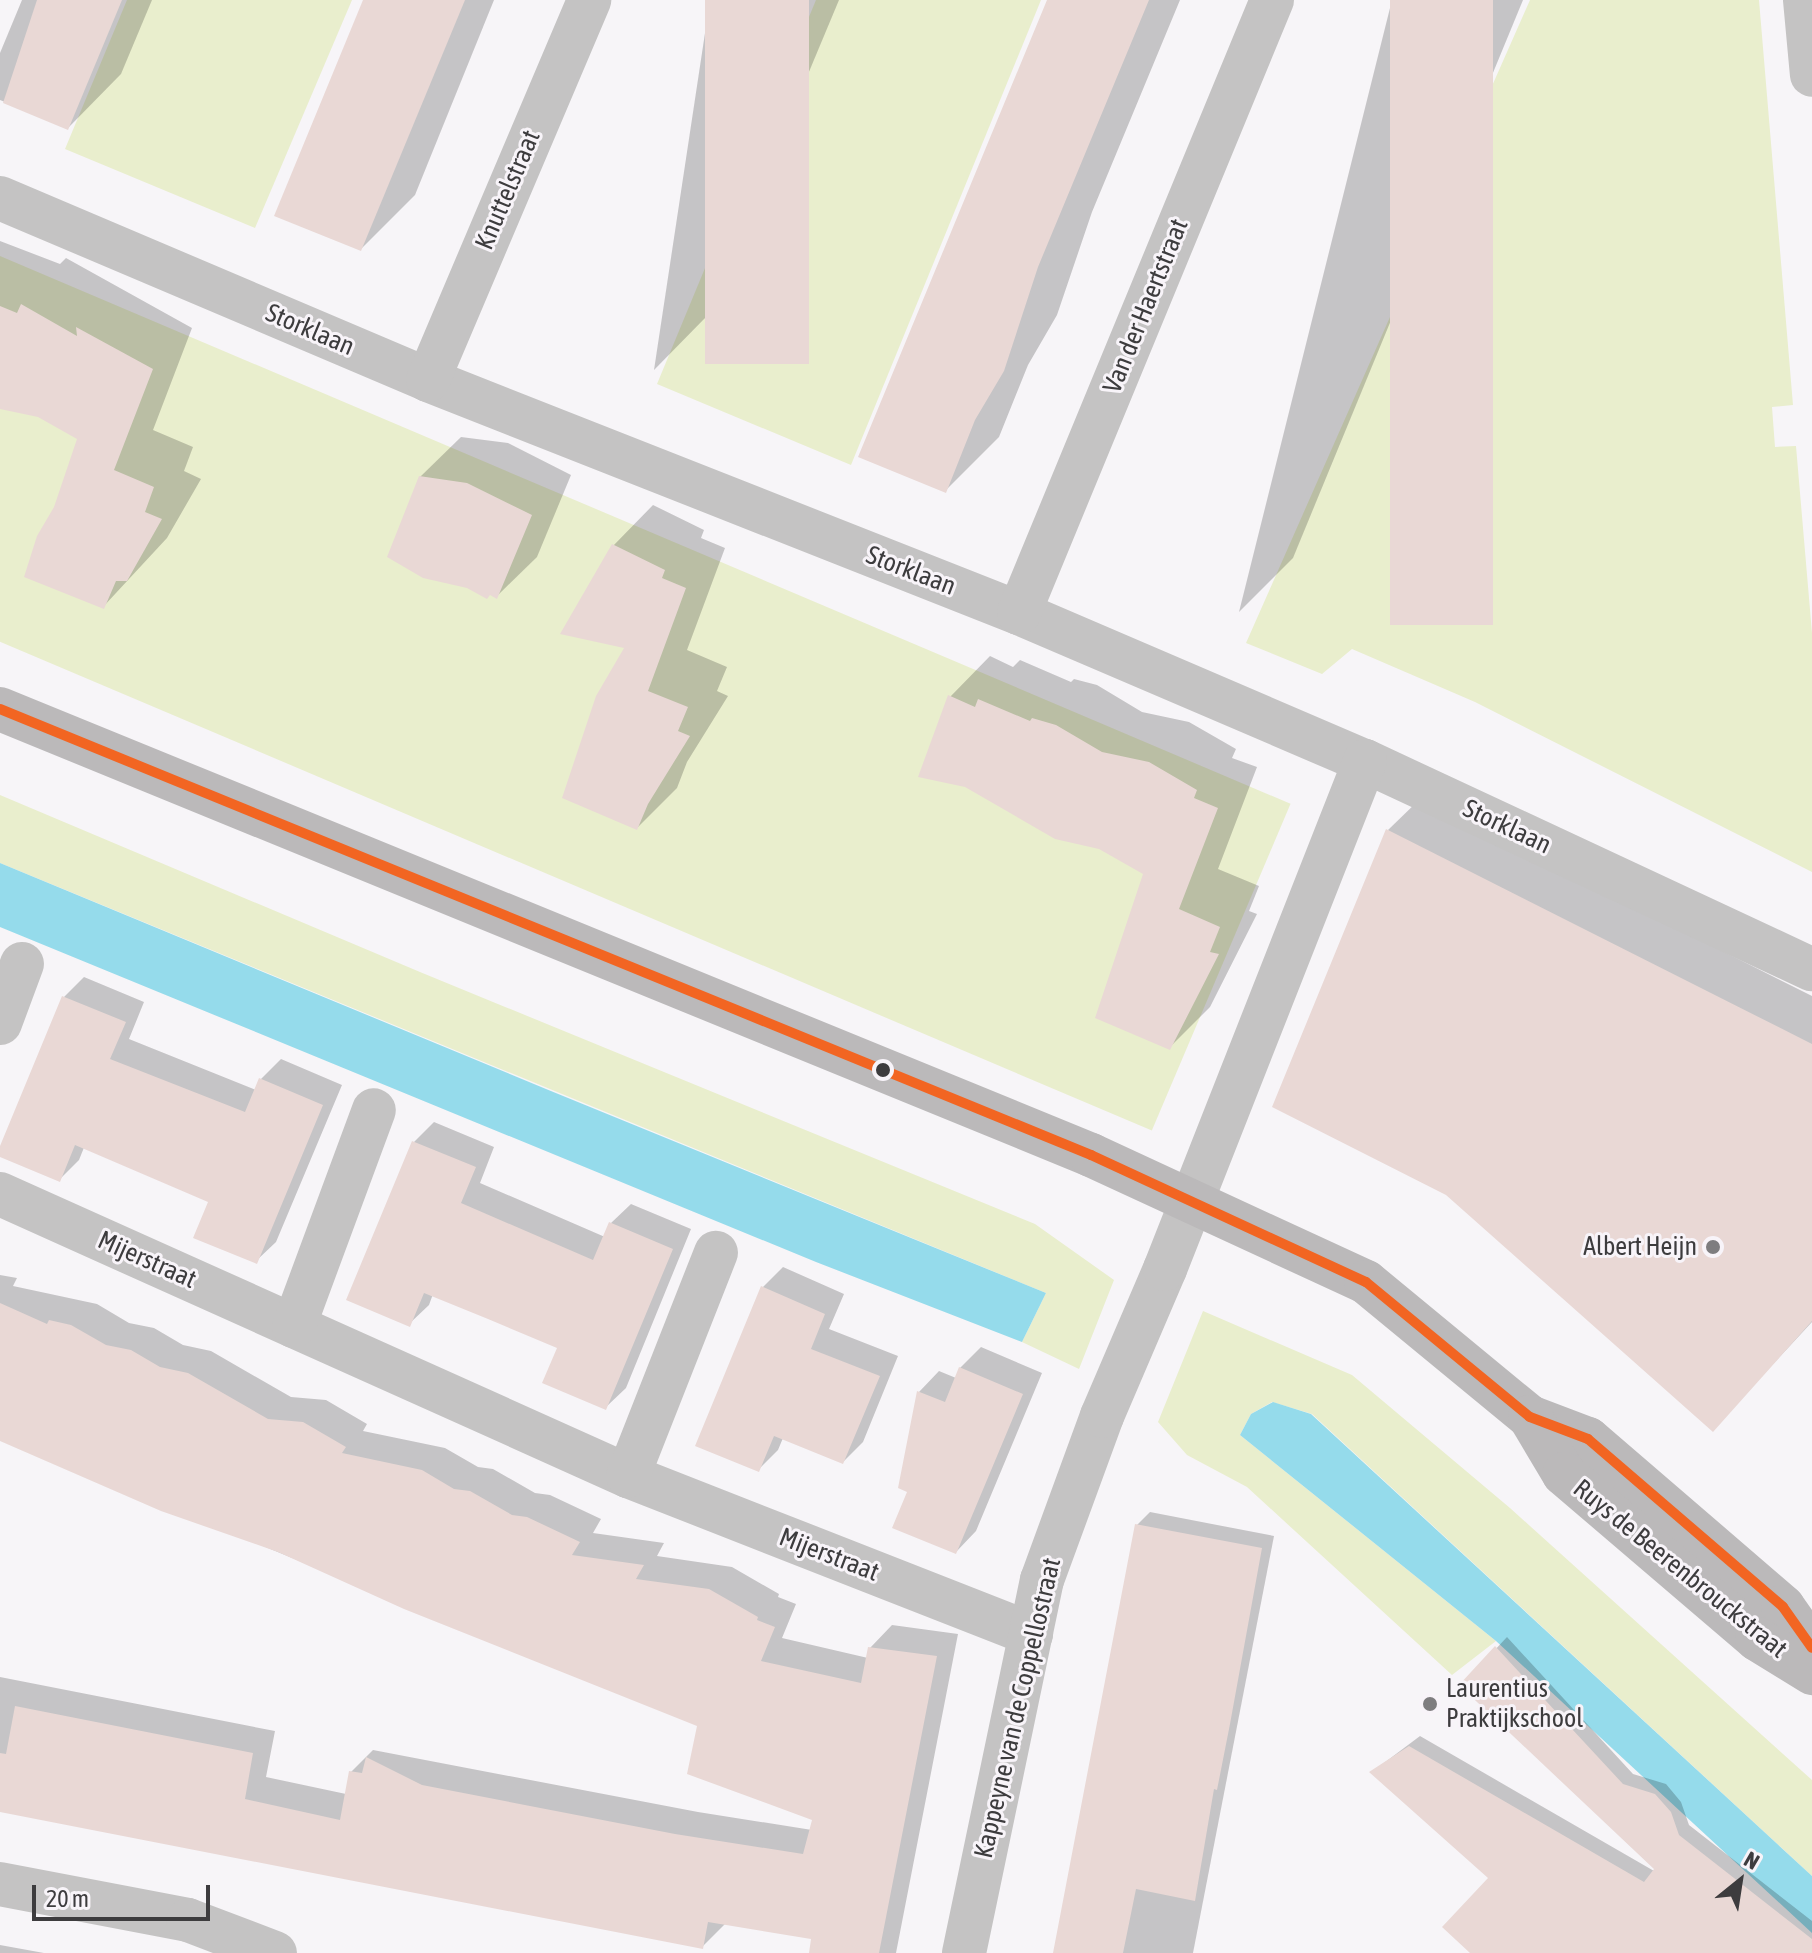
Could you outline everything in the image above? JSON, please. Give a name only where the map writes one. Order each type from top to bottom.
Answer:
[{"type":"main road","name":"Ruys de Beerenbrouckstraat","points":[[0,709],[1091,1155],[1366,1282],[1530,1417],[1588,1439],[1783,1607],[1812,1648]]},
{"type":"main road","name":"Ruys de Beerenbrouckstraat","points":[[1530,1417],[1564,1474],[1757,1639],[1812,1673]]},
{"type":"street","name":"Knuttelstraat","points":[[428,380],[589,0]]},
{"type":"street","name":"Van der Haertstraat","points":[[1019,613],[1272,0]]},
{"type":"street","points":[[1805,0],[1812,75]]},
{"type":"street","name":"Storklaan","points":[[0,198],[428,380],[1019,613],[1365,761],[1812,969]]},
{"type":"street","name":"Kappeyne van de Coppellostraat","points":[[964,1953],[1042,1580],[1072,1496],[1365,761]]},
{"type":"street","points":[[0,1023],[22,964]]},
{"type":"street","points":[[294,1326],[374,1110]]},
{"type":"street","name":"Mijerstraat","points":[[0,1194],[628,1476],[1031,1634]]},
{"type":"street","points":[[628,1476],[716,1253]]},
{"type":"street","points":[[0,1884],[188,1920],[275,1953]]},
{"type":"green space","points":[[127,0],[352,0],[255,228],[65,149]]},
{"type":"green space","points":[[816,0],[1041,0],[851,465],[657,384]]},
{"type":"green space","points":[[1530,0],[1759,0],[1793,405],[1772,407],[1775,447],[1796,446],[1812,633],[1812,872],[1475,702],[1352,649],[1322,674],[1246,643]]},
{"type":"green space","points":[[0,256],[1291,804],[1152,1131],[0,642]]},
{"type":"green space","points":[[0,795],[420,972],[1035,1224],[1114,1280],[1079,1369],[1022,1342],[1046,1293],[0,863]]},
{"type":"green space","points":[[1203,1311],[1352,1375],[1510,1508],[1812,1780],[1812,1876],[1312,1414],[1272,1402],[1251,1414],[1240,1435],[1496,1641],[1452,1675],[1247,1487],[1187,1455],[1158,1422]]},
{"type":"water","points":[[0,863],[1046,1293],[1022,1342],[816,1262],[0,927]]},
{"type":"water","points":[[1273,1402],[1311,1414],[1812,1876],[1812,1933],[1496,1641],[1240,1435],[1251,1414]]},
{"type":"building","points":[[37,0],[122,0],[68,130],[3,103]]},
{"type":"building","points":[[363,0],[465,0],[361,251],[274,216]]},
{"type":"building","points":[[705,0],[809,0],[809,364],[705,364]]},
{"type":"building","points":[[1047,0],[1149,0],[1038,267],[1004,371],[975,420],[946,493],[858,457]]},
{"type":"building","points":[[1390,0],[1493,0],[1493,625],[1390,625]]},
{"type":"building","points":[[21,304],[77,336],[76,327],[153,369],[114,470],[154,487],[145,512],[162,519],[127,581],[116,581],[104,609],[24,577],[37,536],[54,507],[77,439],[38,417],[0,409],[0,306],[17,313]]},
{"type":"building","points":[[419,476],[467,483],[532,515],[497,599],[490,595],[487,599],[467,588],[423,578],[387,557]]},
{"type":"building","points":[[612,544],[665,570],[662,578],[686,588],[648,691],[688,707],[678,731],[690,736],[648,804],[637,830],[562,798],[596,696],[624,648],[560,634]]},
{"type":"building","points":[[948,695],[975,707],[978,699],[1030,721],[1032,718],[1056,725],[1102,752],[1149,762],[1197,790],[1194,798],[1218,808],[1179,909],[1220,927],[1210,952],[1219,954],[1170,1050],[1095,1018],[1143,874],[1099,849],[1055,839],[965,787],[918,777]]},
{"type":"building","points":[[1386,829],[1812,1044],[1812,1321],[1713,1432],[1446,1195],[1272,1107]]},
{"type":"building","points":[[62,996],[126,1022],[110,1059],[245,1112],[259,1078],[323,1105],[257,1264],[193,1238],[208,1202],[75,1145],[60,1182],[0,1157],[0,1146]]},
{"type":"building","points":[[412,1141],[476,1167],[461,1203],[593,1260],[609,1222],[673,1249],[606,1410],[542,1383],[557,1348],[424,1293],[410,1327],[346,1300]]},
{"type":"building","points":[[761,1286],[825,1314],[811,1349],[880,1376],[843,1464],[774,1436],[759,1472],[695,1446]]},
{"type":"building","points":[[0,1303],[47,1324],[49,1320],[71,1325],[106,1345],[131,1350],[160,1367],[188,1373],[268,1419],[303,1422],[346,1447],[342,1453],[422,1470],[454,1489],[470,1491],[512,1515],[527,1517],[580,1542],[572,1555],[644,1565],[636,1579],[709,1589],[758,1617],[757,1620],[775,1627],[761,1661],[861,1683],[868,1647],[937,1656],[879,1953],[809,1953],[811,1939],[708,1922],[703,1949],[0,1812],[0,1753],[6,1754],[15,1706],[253,1753],[245,1799],[340,1820],[349,1771],[362,1773],[366,1757],[422,1785],[675,1834],[803,1854],[812,1820],[687,1774],[697,1726],[404,1609],[278,1552],[161,1511],[0,1441]]},
{"type":"building","points":[[959,1367],[1023,1394],[956,1554],[892,1528],[907,1492],[898,1488],[917,1391],[945,1402]]},
{"type":"building","points":[[1135,1524],[1262,1548],[1230,1724],[1217,1790],[1214,1789],[1195,1901],[1136,1889],[1123,1953],[1053,1953]]},
{"type":"building","points":[[1495,1646],[1623,1784],[1655,1794],[1671,1812],[1679,1835],[1812,1939],[1812,1953],[1470,1953],[1442,1927],[1488,1878],[1369,1772],[1409,1746],[1644,1882],[1654,1869],[1459,1685]]},
{"type":"transit line","points":[[0,709],[1091,1155],[1366,1282],[1530,1417],[1588,1439],[1783,1607],[1812,1648]]},
{"type":"place","name":"Albert Heijn","points":[[1713,1247]]},
{"type":"place","name":"Laurentius Praktijkschool","points":[[1430,1704]]}]
